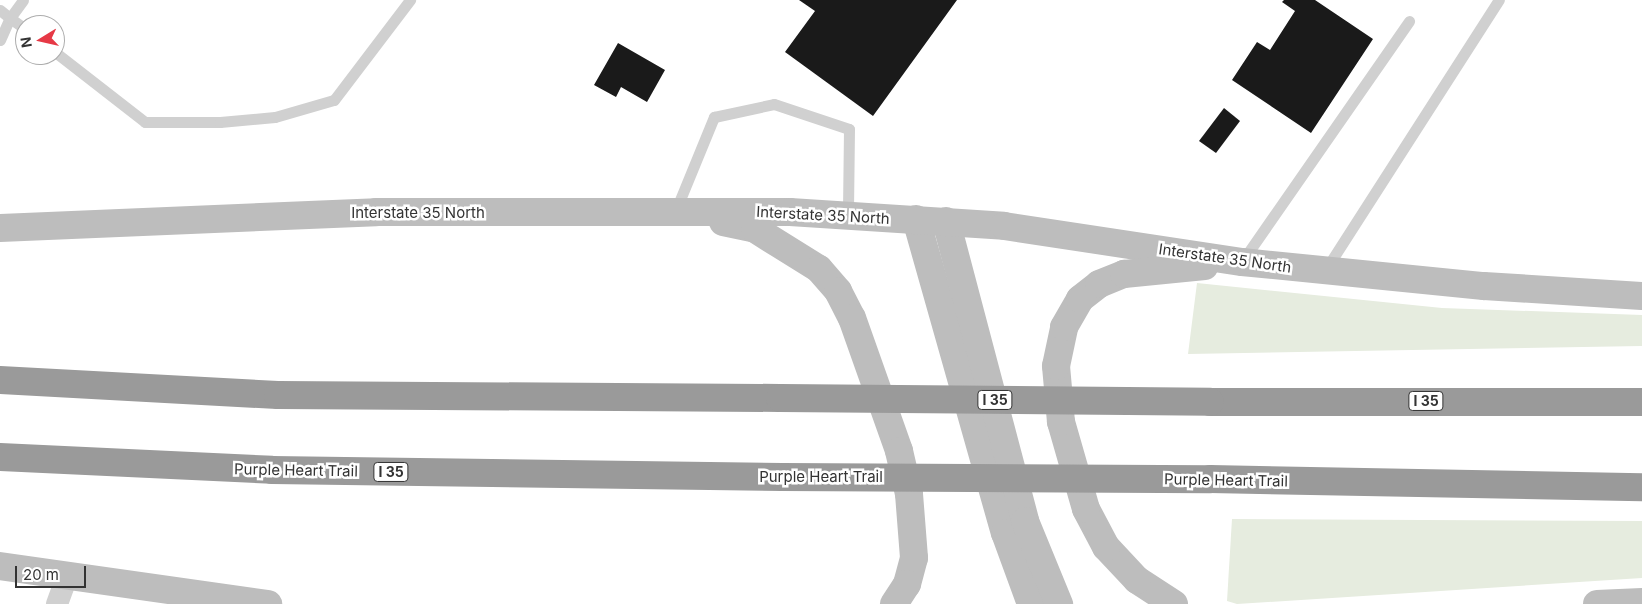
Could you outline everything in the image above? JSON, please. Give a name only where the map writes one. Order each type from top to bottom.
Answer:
[{"type":"highway","name":"I 35","points":[[0,380],[278,394],[1210,402],[1642,402]]},
{"type":"highway","points":[[1557,401],[1642,384]]},
{"type":"highway","name":"Purple Heart Trail","points":[[0,457],[272,470],[782,477],[1210,479],[1639,487]]},
{"type":"main road","name":"Interstate 35 North","points":[[0,228],[376,212],[675,212],[848,215],[1004,226],[1242,262],[1484,286],[1642,296]]},
{"type":"main road","points":[[675,212],[755,229],[819,269],[838,291],[865,350],[909,494],[914,558],[907,584],[894,604]]},
{"type":"main road","points":[[916,219],[1005,533],[1031,604]]},
{"type":"main road","points":[[946,221],[1025,521],[1059,604]]},
{"type":"main road","points":[[1174,604],[1137,580],[1106,547],[1086,509],[1061,422],[1056,366],[1064,327],[1080,299],[1099,284],[1124,274],[1242,262]]},
{"type":"main road","points":[[0,566],[268,604]]},
{"type":"main road","points":[[1597,604],[1642,602]]},
{"type":"street","points":[[57,604],[67,576]]},
{"type":"lane","points":[[0,40],[10,18],[23,0]]},
{"type":"lane","points":[[65,60],[145,122],[220,122],[275,116],[334,100],[410,0]]},
{"type":"lane","points":[[1325,270],[1498,0]]},
{"type":"lane","points":[[0,10],[15,22]]},
{"type":"lane","points":[[1242,262],[1409,21]]},
{"type":"lane","points":[[675,212],[714,117],[774,104],[849,129],[848,215]]},
{"type":"shaded area","points":[[1197,283],[1442,308],[1642,315],[1642,346],[1188,354]]},
{"type":"shaded area","points":[[1232,519],[1642,521],[1642,578],[1237,604],[1227,601]]},
{"type":"building","points":[[799,0],[957,0],[873,116],[785,52],[815,11]]},
{"type":"building","points":[[1284,0],[1315,0],[1373,39],[1311,133],[1232,80],[1257,42],[1270,50],[1295,11],[1282,2]]},
{"type":"building","points":[[618,43],[665,70],[647,102],[621,87],[616,97],[594,85]]},
{"type":"building","points":[[1224,108],[1240,121],[1216,153],[1199,141]]}]
